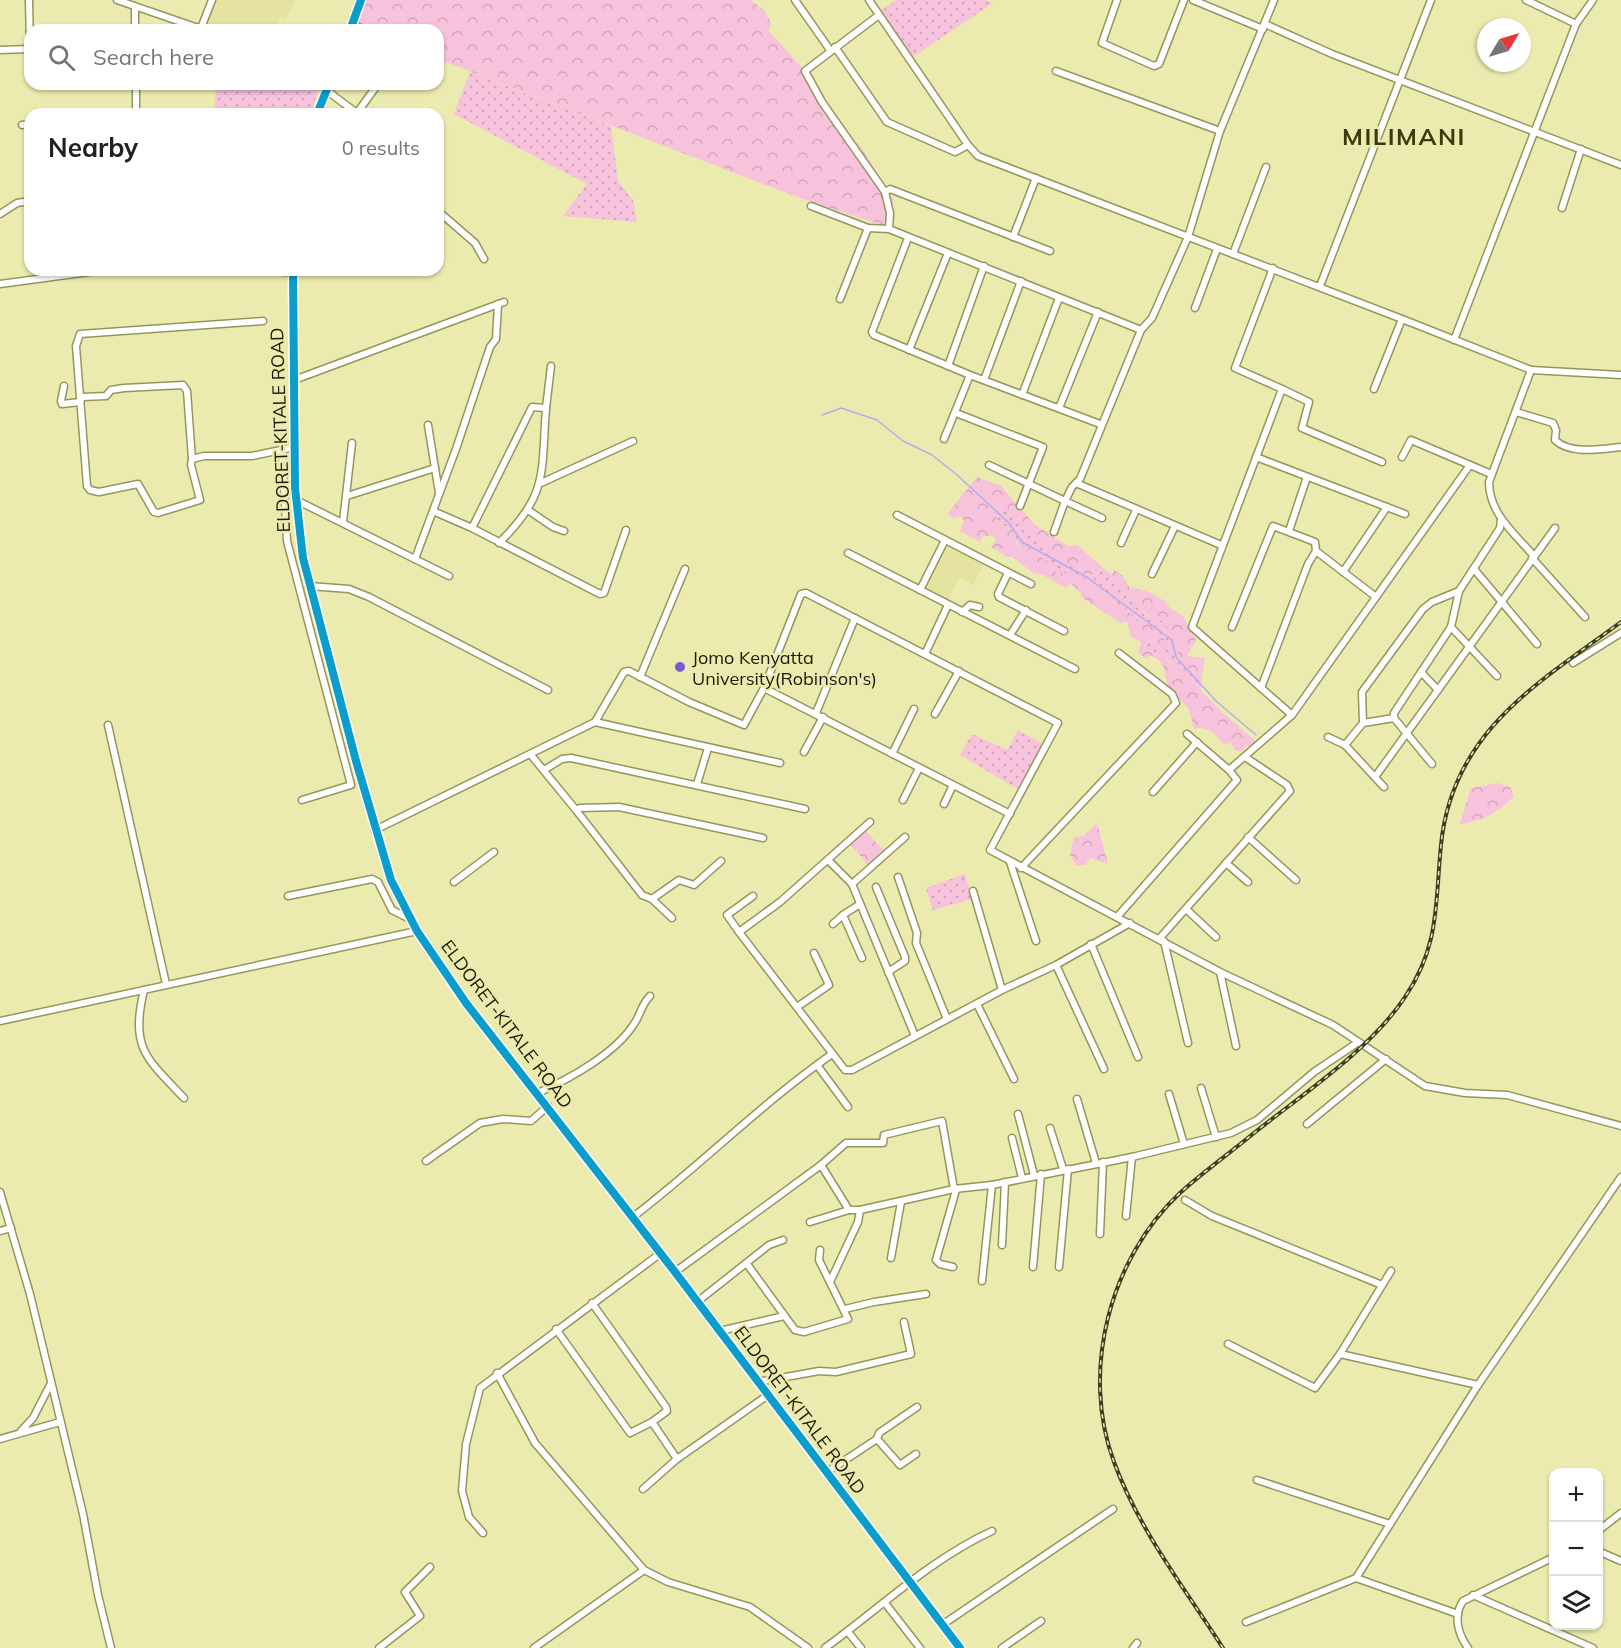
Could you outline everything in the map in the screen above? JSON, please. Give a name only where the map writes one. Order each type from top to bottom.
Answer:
[{"type":"highway","points":[[352,24],[362,0]]},
{"type":"highway","points":[[319,108],[326,90]]},
{"type":"highway","name":"ELDORET-KITALE ROAD","points":[[293,276],[296,500],[309,586],[375,830],[391,880],[417,931],[466,1003],[661,1252],[960,1648]]},
{"type":"street","points":[[29,0],[29,24]]},
{"type":"street","points":[[117,0],[188,24]]},
{"type":"street","points":[[205,24],[212,0]]},
{"type":"street","points":[[795,0],[886,122],[955,152],[968,145]]},
{"type":"street","points":[[869,0],[968,145],[978,156],[1217,249],[1320,286],[1531,370],[1621,375]]},
{"type":"street","points":[[1117,0],[1102,43],[1154,66],[1159,64],[1184,0]]},
{"type":"street","points":[[1193,0],[1621,165]]},
{"type":"street","points":[[1054,532],[1065,501],[1076,483],[1141,330],[1152,318],[1188,237],[1220,131],[1274,0]]},
{"type":"street","points":[[1320,286],[1431,0]]},
{"type":"street","points":[[1526,0],[1576,24]]},
{"type":"street","points":[[1454,340],[1576,24],[1593,0]]},
{"type":"street","points":[[135,7],[135,24]]},
{"type":"street","points":[[879,15],[805,71],[822,102],[885,192],[889,229]]},
{"type":"street","points":[[0,50],[24,49]]},
{"type":"street","points":[[1056,71],[1220,131]]},
{"type":"street","points":[[136,90],[136,108]]},
{"type":"street","points":[[332,90],[352,108]]},
{"type":"street","points":[[361,108],[374,90]]},
{"type":"street","points":[[1562,208],[1581,149]]},
{"type":"street","points":[[1233,254],[1266,167]]},
{"type":"street","points":[[1013,237],[1036,178]]},
{"type":"street","points":[[885,192],[890,189],[1050,251]]},
{"type":"street","points":[[0,214],[17,203],[24,202]]},
{"type":"street","points":[[812,206],[868,228],[889,229],[1141,330]]},
{"type":"street","points":[[444,216],[475,243],[484,259]]},
{"type":"street","points":[[840,299],[868,228]]},
{"type":"street","points":[[908,238],[872,332],[874,335],[970,375],[1100,424]]},
{"type":"street","points":[[1195,308],[1217,249]]},
{"type":"street","points":[[909,350],[948,253]]},
{"type":"street","points":[[948,366],[984,266]]},
{"type":"street","points":[[1273,268],[1235,368],[1309,402],[1302,428],[1382,462]]},
{"type":"street","points":[[0,284],[59,276]]},
{"type":"street","points":[[984,380],[1021,281]]},
{"type":"street","points":[[1022,395],[1059,298]]},
{"type":"street","points":[[294,380],[501,303],[496,339],[490,346],[440,494],[415,559]]},
{"type":"street","points":[[1059,408],[1098,312]]},
{"type":"street","points":[[1374,389],[1402,319]]},
{"type":"street","points":[[80,402],[82,397],[106,396],[118,389],[183,385],[187,391],[191,465],[200,500],[196,502],[156,513],[138,484],[93,491],[87,482],[80,402],[76,346],[80,334],[263,321]]},
{"type":"street","points":[[499,543],[528,510],[541,483],[551,366]]},
{"type":"street","points":[[1531,370],[1491,474],[1489,493],[1501,519],[1585,617]]},
{"type":"street","points":[[944,439],[970,375]]},
{"type":"street","points":[[64,386],[62,404],[80,402]]},
{"type":"street","points":[[1282,389],[1221,545],[1192,627],[1292,715]]},
{"type":"street","points":[[472,528],[532,407],[546,408]]},
{"type":"street","points":[[1516,412],[1553,423],[1556,430],[1555,440],[1560,444],[1592,450],[1621,447]]},
{"type":"street","points":[[956,413],[1043,446],[1044,449],[1020,506]]},
{"type":"street","points":[[428,425],[440,494]]},
{"type":"street","points":[[1402,457],[1411,440],[1491,474]]},
{"type":"street","points":[[541,483],[633,441]]},
{"type":"street","points":[[343,522],[351,443]]},
{"type":"street","points":[[192,459],[204,456],[241,457],[295,447]]},
{"type":"street","points":[[282,450],[287,541],[351,785],[302,800]]},
{"type":"street","points":[[1256,457],[1405,514]]},
{"type":"street","points":[[989,465],[1102,518]]},
{"type":"street","points":[[1229,770],[1292,715],[1470,465]]},
{"type":"street","points":[[347,496],[435,468]]},
{"type":"street","points":[[1289,531],[1307,477]]},
{"type":"street","points":[[1076,483],[1221,545]]},
{"type":"street","points":[[296,500],[449,576]]},
{"type":"street","points":[[1343,572],[1387,507]]},
{"type":"street","points":[[528,510],[553,527],[564,531]]},
{"type":"street","points":[[1121,543],[1136,510]]},
{"type":"street","points":[[433,511],[472,528],[600,594],[604,593],[626,530]]},
{"type":"street","points":[[897,515],[1031,584]]},
{"type":"street","points":[[1432,764],[1394,718],[1395,710],[1451,627],[1459,591],[1500,528],[1501,519]]},
{"type":"street","points":[[1152,574],[1174,526]]},
{"type":"street","points":[[1232,627],[1271,528],[1275,526],[1315,542],[1316,551],[1308,564],[1261,687]]},
{"type":"street","points":[[1375,777],[1555,528]]},
{"type":"street","points":[[920,590],[945,540]]},
{"type":"street","points":[[1316,551],[1376,597]]},
{"type":"street","points":[[848,553],[1075,669]]},
{"type":"street","points":[[640,677],[685,569]]},
{"type":"street","points":[[1474,569],[1537,644]]},
{"type":"street","points":[[1008,573],[998,596],[1064,631]]},
{"type":"street","points":[[309,586],[349,590],[369,597],[548,690]]},
{"type":"street","points":[[1345,745],[1363,723],[1362,692],[1379,667],[1423,609],[1432,602],[1459,591]]},
{"type":"street","points":[[375,830],[595,722],[624,672],[640,677],[744,725],[764,688],[801,594],[806,593],[1058,723],[990,850],[1021,868],[1130,922],[1220,972],[1333,1025],[1357,1043],[1368,1046],[1433,1089],[1508,1095],[1621,1126]]},
{"type":"street","points":[[925,654],[948,605]]},
{"type":"street","points":[[962,612],[970,605],[979,608]]},
{"type":"street","points":[[1010,636],[1026,610]]},
{"type":"street","points":[[804,752],[855,618]]},
{"type":"street","points":[[1451,627],[1497,676]]},
{"type":"street","points":[[1573,663],[1621,633]]},
{"type":"street","points":[[1021,868],[1176,703],[1172,694],[1119,653]]},
{"type":"street","points":[[935,714],[959,671]]},
{"type":"street","points":[[1421,672],[1438,690]]},
{"type":"street","points":[[764,688],[1010,814]]},
{"type":"street","points":[[892,754],[914,710]]},
{"type":"street","points":[[1363,723],[1394,718]]},
{"type":"street","points":[[595,722],[780,763]]},
{"type":"street","points":[[108,725],[166,984]]},
{"type":"street","points":[[1117,917],[1236,782],[1237,778],[1229,770],[1187,734]]},
{"type":"street","points":[[1328,737],[1345,745],[1384,787]]},
{"type":"street","points":[[1153,792],[1197,742]]},
{"type":"street","points":[[698,784],[708,748]]},
{"type":"street","points":[[531,755],[642,895],[652,899],[672,918]]},
{"type":"street","points":[[1161,940],[1248,837],[1288,794],[1290,788],[1245,757]]},
{"type":"street","points":[[544,770],[562,759],[572,758],[805,809]]},
{"type":"street","points":[[903,800],[919,768]]},
{"type":"street","points":[[944,804],[953,785]]},
{"type":"street","points":[[576,810],[619,807],[763,838]]},
{"type":"street","points":[[740,933],[780,902],[870,822]]},
{"type":"street","points":[[852,884],[905,837]]},
{"type":"street","points":[[1248,837],[1296,880]]},
{"type":"street","points":[[454,882],[494,852]]},
{"type":"street","points":[[828,860],[852,884],[915,1036]]},
{"type":"street","points":[[652,899],[679,880],[694,885],[721,861]]},
{"type":"street","points":[[1010,861],[1036,941]]},
{"type":"street","points":[[1226,863],[1248,882]]},
{"type":"street","points":[[898,877],[917,933],[916,943],[947,1019]]},
{"type":"street","points":[[288,896],[372,879],[378,882],[392,910],[411,919]]},
{"type":"street","points":[[876,886],[904,957],[904,961],[888,972]]},
{"type":"street","points":[[973,891],[1002,990]]},
{"type":"street","points":[[753,896],[727,915],[844,1069],[852,1070],[1002,990],[1056,965],[1130,922]]},
{"type":"street","points":[[833,924],[860,904]]},
{"type":"street","points":[[1186,909],[1216,937]]},
{"type":"street","points":[[843,915],[862,958]]},
{"type":"street","points":[[0,1022],[417,931]]},
{"type":"street","points":[[1161,940],[1188,1043]]},
{"type":"street","points":[[1091,944],[1138,1057]]},
{"type":"street","points":[[797,1007],[829,985],[814,952]]},
{"type":"street","points":[[1056,965],[1104,1069]]},
{"type":"street","points":[[1220,972],[1236,1046]]},
{"type":"street","points":[[144,990],[140,1023],[141,1046],[145,1055],[184,1098]]},
{"type":"street","points":[[538,1093],[562,1082],[608,1050],[634,1024],[641,1005],[650,996]]},
{"type":"street","points":[[977,1004],[1014,1079]]},
{"type":"street","points":[[810,1222],[849,1210],[860,1210],[955,1190],[992,1185],[1132,1157],[1216,1137],[1246,1127],[1314,1072],[1357,1043]]},
{"type":"street","points":[[633,1217],[686,1176],[832,1054]]},
{"type":"street","points":[[1307,1124],[1386,1059]]},
{"type":"street","points":[[817,1065],[848,1107]]},
{"type":"street","points":[[1201,1088],[1216,1137]]},
{"type":"street","points":[[1169,1094],[1184,1144]]},
{"type":"street","points":[[1077,1100],[1099,1163],[1100,1234]]},
{"type":"street","points":[[426,1161],[480,1123],[503,1119],[531,1121],[548,1106]]},
{"type":"street","points":[[1018,1113],[1037,1175],[1033,1267]]},
{"type":"street","points":[[675,1272],[821,1165],[846,1143],[883,1143],[884,1135],[942,1121],[955,1190],[936,1260],[940,1264],[953,1267]]},
{"type":"street","points":[[1050,1128],[1065,1169],[1059,1267]]},
{"type":"street","points":[[1012,1138],[1022,1178]]},
{"type":"street","points":[[1126,1216],[1132,1157]]},
{"type":"street","points":[[821,1165],[849,1210]]},
{"type":"street","points":[[1246,1622],[1356,1578],[1478,1385],[1621,1177]]},
{"type":"street","points":[[1002,1245],[1005,1182]]},
{"type":"street","points":[[982,1281],[992,1185]]},
{"type":"street","points":[[0,1192],[30,1294],[111,1648]]},
{"type":"street","points":[[1185,1200],[1212,1216],[1382,1285]]},
{"type":"street","points":[[891,1258],[900,1202]]},
{"type":"street","points":[[830,1282],[858,1222],[860,1210]]},
{"type":"street","points":[[0,1231],[11,1228]]},
{"type":"street","points":[[697,1302],[769,1245],[783,1240]]},
{"type":"street","points":[[747,1264],[795,1330],[804,1332],[845,1322],[848,1319],[818,1256],[820,1250]]},
{"type":"street","points":[[483,1533],[468,1517],[464,1508],[463,1465],[480,1388],[661,1252]]},
{"type":"street","points":[[1228,1344],[1313,1388],[1319,1385],[1340,1354],[1390,1271]]},
{"type":"street","points":[[845,1309],[926,1294]]},
{"type":"street","points":[[556,1329],[630,1433],[667,1412],[666,1407],[592,1303]]},
{"type":"street","points":[[720,1331],[784,1316]]},
{"type":"street","points":[[758,1382],[819,1371],[836,1372],[911,1354],[904,1322]]},
{"type":"street","points":[[1340,1354],[1478,1385]]},
{"type":"street","points":[[497,1373],[535,1443],[644,1570],[668,1582],[750,1607],[808,1648]]},
{"type":"street","points":[[20,1432],[33,1418],[51,1383]]},
{"type":"street","points":[[643,1489],[677,1459],[768,1395]]},
{"type":"street","points":[[826,1472],[878,1439],[879,1433],[917,1407]]},
{"type":"street","points":[[0,1439],[60,1422]]},
{"type":"street","points":[[652,1422],[677,1459]]},
{"type":"street","points":[[878,1439],[900,1465],[916,1454]]},
{"type":"street","points":[[1257,1480],[1390,1524]]},
{"type":"street","points":[[942,1625],[1113,1509]]},
{"type":"street","points":[[1603,1528],[1621,1513]]},
{"type":"street","points":[[825,1648],[967,1542],[992,1531]]},
{"type":"street","points":[[1603,1553],[1621,1561]]},
{"type":"street","points":[[1468,1648],[1460,1635],[1458,1614],[1463,1601],[1549,1559]]},
{"type":"street","points":[[379,1648],[420,1616],[405,1592],[430,1567]]},
{"type":"street","points":[[534,1648],[644,1570]]},
{"type":"street","points":[[1356,1578],[1458,1614]]},
{"type":"street","points":[[1473,1595],[1593,1648]]},
{"type":"street","points":[[885,1603],[920,1648]]},
{"type":"street","points":[[1002,1648],[1041,1621]]},
{"type":"street","points":[[848,1632],[861,1648]]},
{"type":"shaded area","points":[[214,0],[295,0],[285,20],[280,18],[278,24],[205,24]]},
{"type":"shaded area","points":[[946,542],[985,563],[973,585],[959,578],[948,600],[924,587]]},
{"type":"green space","points":[[365,0],[750,0],[764,10],[771,23],[769,31],[802,68],[821,104],[842,135],[854,140],[861,147],[893,200],[893,223],[882,225],[800,198],[444,61],[444,24],[357,23]]},
{"type":"green space","points":[[896,0],[984,0],[993,3],[913,57],[880,11]]},
{"type":"green space","points":[[470,72],[611,126],[618,181],[633,200],[637,222],[563,216],[587,184],[454,114]]},
{"type":"green space","points":[[216,90],[318,90],[313,108],[214,108]]},
{"type":"green space","points":[[977,477],[1001,486],[1034,524],[1068,546],[1077,545],[1106,570],[1087,576],[1045,550],[1045,545],[1037,543],[1039,536],[1024,522],[1003,510],[991,509],[1000,523],[1015,533],[1016,543],[1022,551],[1029,549],[1048,562],[1057,573],[1081,577],[1093,586],[1106,601],[1123,606],[1137,621],[1152,625],[1171,648],[1164,651],[1151,639],[1146,644],[1131,637],[1127,621],[1121,623],[1081,597],[1081,593],[1070,583],[1066,588],[1043,575],[1033,573],[1013,557],[1007,557],[991,547],[996,540],[993,536],[983,536],[980,542],[960,531],[964,521],[961,516],[953,518],[948,513]]},
{"type":"green space","points":[[997,507],[1011,513],[1034,530],[1044,544],[1045,550],[1087,576],[1106,570],[1120,581],[1145,615],[1165,622],[1183,661],[1188,668],[1202,677],[1201,689],[1161,654],[1153,653],[1141,644],[1141,641],[1146,644],[1140,630],[1126,610],[1113,602],[1106,601],[1085,581],[1057,573],[1048,562],[1022,551],[1010,529],[1000,523],[991,509]]},
{"type":"green space","points":[[1114,570],[1122,575],[1130,588],[1144,590],[1165,601],[1170,608],[1183,616],[1196,640],[1187,656],[1205,658],[1202,677],[1188,668],[1183,661],[1165,622],[1140,609],[1126,589],[1112,575]]},
{"type":"green space","points":[[1141,644],[1153,653],[1161,651],[1162,654],[1166,654],[1167,661],[1178,667],[1224,714],[1258,743],[1254,748],[1246,745],[1242,751],[1236,751],[1230,742],[1225,745],[1208,730],[1194,729],[1189,710],[1170,689],[1161,663],[1150,655],[1147,659],[1138,652]]},
{"type":"green space","points":[[1018,730],[1043,744],[1018,789],[960,755],[972,734],[1007,750]]},
{"type":"green space","points":[[1498,783],[1510,787],[1514,796],[1490,815],[1460,824],[1471,788]]},
{"type":"green space","points":[[1097,823],[1108,864],[1091,858],[1085,865],[1076,865],[1070,855],[1074,837],[1083,836]]},
{"type":"green space","points":[[864,829],[885,852],[869,866],[849,843]]},
{"type":"green space","points":[[965,874],[972,899],[933,910],[926,888]]},
{"type":"waterway","points":[[822,415],[841,408],[877,420],[903,441],[932,455],[1009,523],[1022,542],[1088,578],[1172,640],[1176,657],[1216,701],[1256,735]]},
{"type":"railway","points":[[1223,1648],[1178,1581],[1136,1511],[1114,1462],[1104,1427],[1100,1391],[1101,1354],[1108,1318],[1119,1283],[1135,1250],[1156,1219],[1180,1193],[1335,1070],[1374,1035],[1391,1016],[1405,997],[1425,960],[1434,924],[1441,845],[1448,805],[1462,771],[1481,741],[1504,714],[1559,667],[1621,622]]},
{"type":"place","name":"Jomo Kenyatta University(Robinson's)","points":[[680,667]]},
{"type":"district","name":"MILIMANI","points":[[1404,136]]}]
